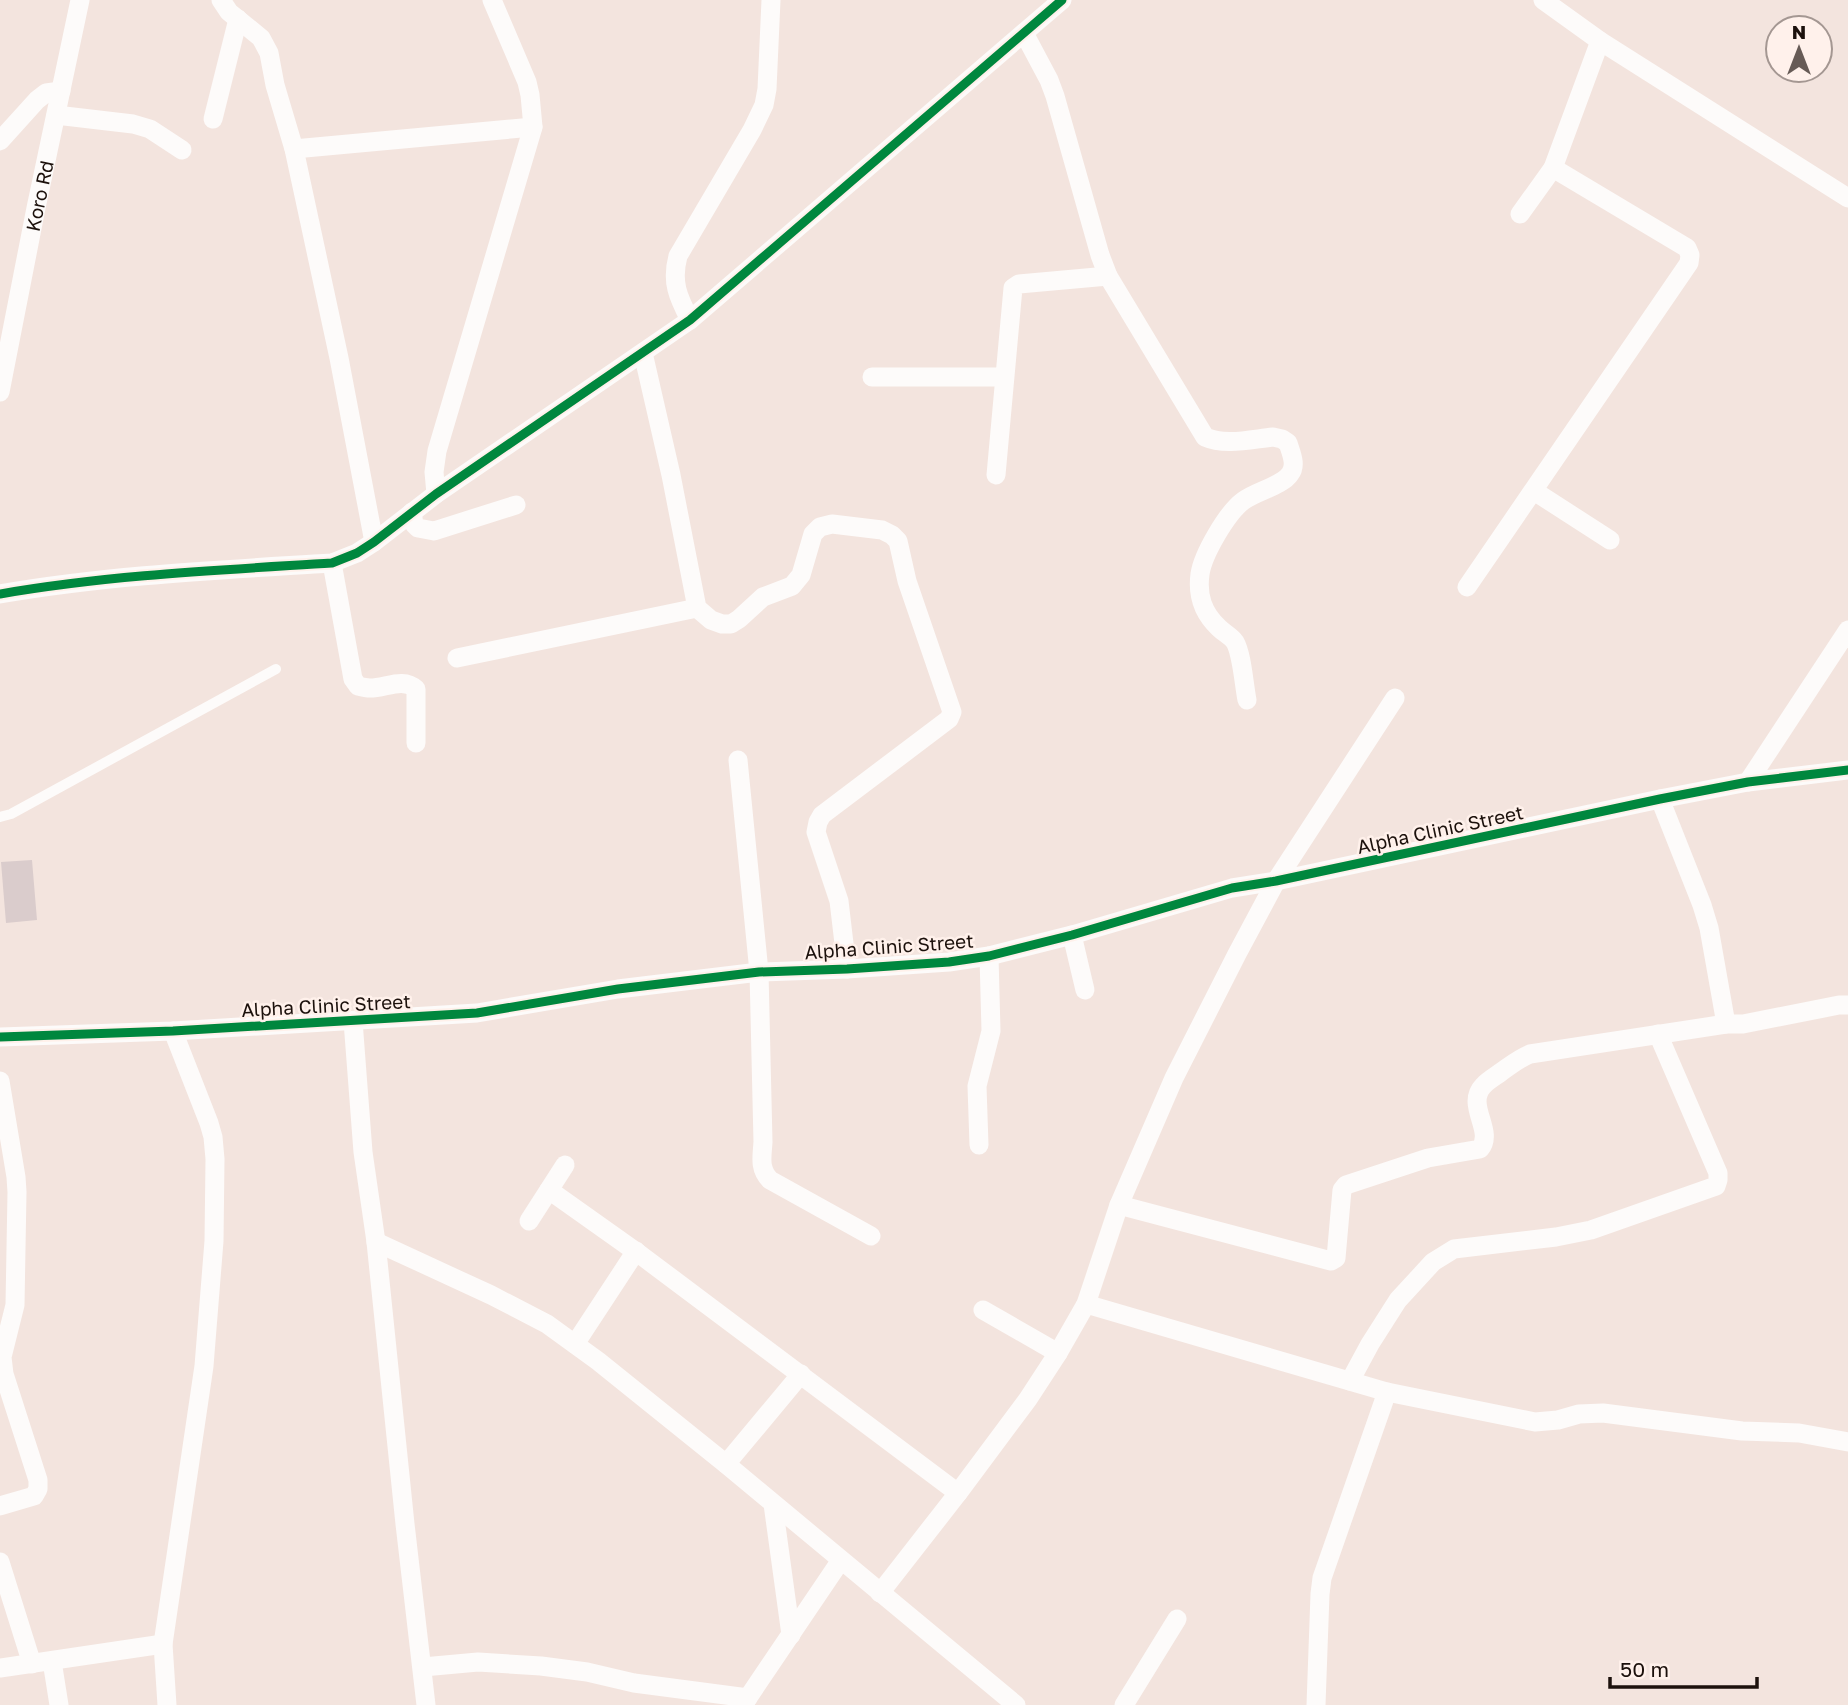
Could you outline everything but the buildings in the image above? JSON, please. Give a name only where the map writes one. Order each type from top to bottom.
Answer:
[{"type":"street","name":"Koro Rd","points":[[0,392],[80,0]]},
{"type":"street","points":[[221,0],[229,12],[261,38],[269,53],[275,85],[294,149],[339,358],[374,542]]},
{"type":"street","points":[[436,494],[434,472],[437,451],[533,127],[527,82],[492,0]]},
{"type":"street","points":[[690,320],[679,299],[674,270],[678,256],[764,105],[771,0]]},
{"type":"street","points":[[0,594],[46,586],[170,574],[332,563],[357,553],[436,494],[690,320],[1062,0]]},
{"type":"street","points":[[1543,0],[1600,41],[1848,198]]},
{"type":"street","points":[[213,119],[238,19]]},
{"type":"street","points":[[1024,33],[1052,88],[1108,276],[1205,437],[1222,441],[1273,437],[1288,443],[1294,465],[1291,473],[1285,479],[1243,501],[1226,521],[1206,555],[1200,572],[1200,602],[1207,615],[1235,643],[1247,700]]},
{"type":"street","points":[[1520,214],[1553,168],[1600,41]]},
{"type":"street","points":[[0,141],[37,100],[46,93],[61,91]]},
{"type":"street","points":[[56,115],[133,124],[150,129],[181,150]]},
{"type":"street","points":[[294,149],[533,127]]},
{"type":"street","points":[[1468,587],[1689,264],[1690,255],[1687,248],[1553,168]]},
{"type":"street","points":[[996,475],[1013,288],[1018,284],[1108,276]]},
{"type":"street","points":[[643,354],[671,475],[697,608],[703,615],[722,624],[731,624],[763,597],[792,586],[801,575],[813,534],[820,527],[832,524],[883,530],[898,541],[907,581],[952,712],[948,719],[822,815],[818,822],[816,832],[839,901],[848,969]]},
{"type":"street","points":[[872,377],[1004,377]]},
{"type":"street","points":[[1534,491],[1610,540]]},
{"type":"street","points":[[412,513],[414,524],[418,528],[433,531],[516,505]]},
{"type":"street","points":[[332,563],[353,679],[358,686],[370,688],[400,683],[416,688],[416,743]]},
{"type":"street","points":[[457,658],[697,608]]},
{"type":"street","points":[[1748,782],[1848,630]]},
{"type":"street","points":[[880,1593],[1028,1399],[1058,1353],[1086,1304],[1119,1205],[1174,1078],[1276,881],[1395,698]]},
{"type":"street","points":[[738,760],[759,972],[763,1173],[770,1180],[871,1236]]},
{"type":"street","name":"Alpha Clinic Street","points":[[0,1037],[173,1031],[477,1013],[618,989],[759,972],[949,962],[989,956],[1072,935],[1232,888],[1748,782],[1848,770]]},
{"type":"street","points":[[1660,799],[1709,928],[1726,1024]]},
{"type":"street","points":[[1072,935],[1085,990]]},
{"type":"street","points":[[979,1146],[977,1086],[991,1031],[989,956]]},
{"type":"street","points":[[1119,1205],[1331,1261],[1336,1258],[1342,1191],[1346,1185],[1428,1158],[1480,1149],[1485,1138],[1477,1105],[1478,1093],[1518,1059],[1530,1054],[1726,1024],[1743,1024],[1848,1005]]},
{"type":"street","points":[[353,1021],[363,1152],[376,1242],[426,1705]]},
{"type":"street","points":[[167,1705],[163,1644],[204,1366],[214,1241],[215,1158],[209,1123],[173,1031]]},
{"type":"street","points":[[1350,1381],[1398,1300],[1433,1262],[1454,1249],[1556,1237],[1591,1230],[1716,1186],[1717,1173],[1658,1034]]},
{"type":"street","points":[[0,1081],[16,1177],[8,1284],[14,1313],[2,1357],[4,1374],[38,1480],[38,1489],[34,1496],[0,1506]]},
{"type":"street","points":[[529,1221],[565,1165]]},
{"type":"street","points":[[549,1190],[636,1251],[958,1493]]},
{"type":"street","points":[[376,1242],[536,1318],[575,1344],[726,1464],[1016,1705]]},
{"type":"street","points":[[575,1344],[636,1251]]},
{"type":"street","points":[[1086,1304],[1387,1392],[1535,1422],[1558,1420],[1579,1414],[1603,1413],[1742,1431],[1798,1433],[1848,1442]]},
{"type":"street","points":[[983,1310],[1058,1353]]},
{"type":"street","points":[[726,1464],[801,1374]]},
{"type":"street","points":[[1316,1705],[1322,1578],[1387,1392]]},
{"type":"street","points":[[773,1504],[791,1635]]},
{"type":"street","points":[[423,1667],[478,1662],[541,1666],[746,1702],[841,1560]]},
{"type":"street","points":[[0,1562],[32,1664]]},
{"type":"street","points":[[1124,1705],[1177,1619]]},
{"type":"street","points":[[0,1668],[163,1644]]},
{"type":"street","points":[[52,1661],[60,1705]]},
{"type":"lane","points":[[0,817],[11,814],[276,669]]},
{"type":"cycle path","points":[[0,594],[124,578],[332,563],[357,553],[436,494],[690,320],[1062,0]]},
{"type":"cycle path","points":[[0,1037],[173,1031],[477,1013],[618,989],[759,972],[949,962],[989,956],[1072,935],[1232,888],[1748,782],[1848,770]]}]
